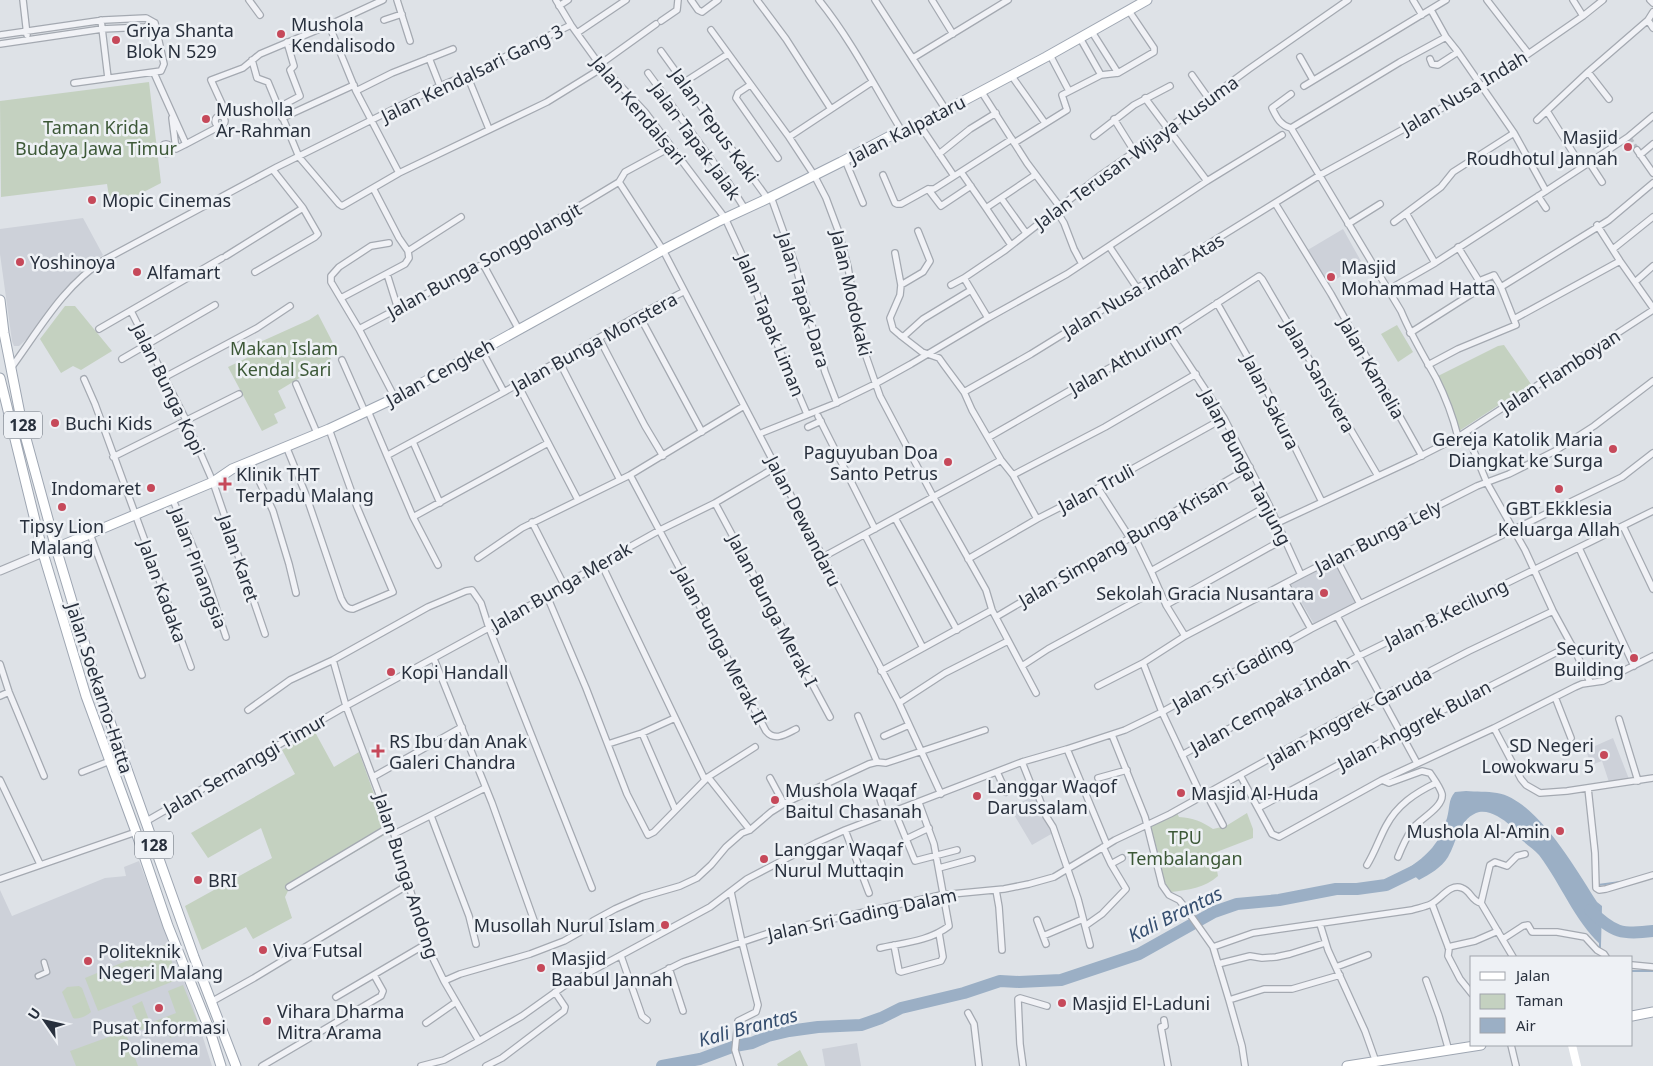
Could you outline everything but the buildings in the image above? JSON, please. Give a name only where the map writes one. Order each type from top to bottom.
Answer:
[{"type":"main road","name":"Jalan Kalpataru","points":[[663,250],[725,218],[770,198],[890,136],[903,133],[1050,55],[1147,0]]},
{"type":"main road","name":"Jalan Cengkeh","points":[[56,548],[173,500],[213,482],[232,469],[367,412],[663,250]]},
{"type":"main road","name":"Jalan Soekarno-Hatta","points":[[0,300],[4,333],[22,424],[56,548],[98,688],[180,918],[236,1066]]},
{"type":"main road","name":"Jalan Soekarno-Hatta","points":[[0,378],[42,553],[86,696],[116,775],[167,923],[210,1031],[221,1066]]},
{"type":"main road","points":[[116,775],[126,770]]},
{"type":"main road","points":[[167,923],[180,918]]},
{"type":"main road","points":[[1633,1016],[1653,1012]]},
{"type":"main road","points":[[1348,1066],[1380,1063],[1476,1046]]},
{"type":"main road","points":[[1572,1046],[1577,1066]]},
{"type":"street","points":[[24,0],[27,39]]},
{"type":"street","points":[[249,0],[260,15]]},
{"type":"street","points":[[222,104],[211,80],[243,68],[254,58],[383,0]]},
{"type":"street","points":[[397,0],[410,41]]},
{"type":"street","points":[[558,3],[568,0]]},
{"type":"street","points":[[577,34],[626,0]]},
{"type":"street","points":[[254,58],[256,77],[268,82],[299,157],[340,205],[344,206],[399,173],[547,102],[677,10],[678,0]]},
{"type":"street","points":[[691,0],[701,12],[718,0]]},
{"type":"street","points":[[757,0],[786,39],[830,109]]},
{"type":"street","points":[[819,0],[829,13],[903,133]]},
{"type":"street","points":[[875,0],[946,110]]},
{"type":"street","points":[[932,0],[953,34]]},
{"type":"street","points":[[913,58],[953,34],[997,3],[1008,0]]},
{"type":"street","name":"Jalan Terusan Wijaya Kusuma","points":[[951,285],[1011,245],[1134,152],[1348,0]]},
{"type":"street","points":[[1413,0],[1422,15]]},
{"type":"street","points":[[1304,86],[1446,0]]},
{"type":"street","points":[[1487,0],[1528,53]]},
{"type":"street","points":[[1573,0],[1583,16]]},
{"type":"street","name":"Jalan Nusa Indah","points":[[1320,175],[1482,86],[1603,0]]},
{"type":"street","name":"Jalan Kendalsari","points":[[558,3],[600,66],[645,112],[725,218]]},
{"type":"street","points":[[1431,10],[1446,37],[1514,133],[1546,191]]},
{"type":"street","points":[[883,175],[897,204],[934,189],[1067,109],[1062,95],[1101,75],[1118,74],[1154,52],[1154,48],[1128,11]]},
{"type":"street","points":[[1537,120],[1588,72],[1648,20],[1653,12]]},
{"type":"street","points":[[384,20],[402,14]]},
{"type":"street","points":[[0,35],[101,20],[146,18],[155,23],[164,64],[160,71],[74,83]]},
{"type":"street","points":[[101,20],[108,78]]},
{"type":"street","points":[[1648,20],[1653,28]]},
{"type":"street","points":[[0,44],[102,29],[145,27],[155,23]]},
{"type":"street","points":[[329,25],[355,88],[399,173]]},
{"type":"street","name":"Jalan Kendalsari Gang 3","points":[[11,368],[57,304],[73,284],[90,268],[273,170],[440,86],[571,25]]},
{"type":"street","name":"Jalan Modokaki","points":[[710,30],[789,137],[814,175],[838,230],[848,267],[860,340],[876,384],[891,419],[986,590],[992,610],[1036,693]]},
{"type":"street","points":[[1092,32],[1118,74]]},
{"type":"street","points":[[1291,94],[1272,108],[1279,122],[1285,127],[1291,128],[1400,62],[1446,37]]},
{"type":"street","points":[[1080,38],[1101,75]]},
{"type":"street","points":[[285,104],[300,96],[290,70],[294,66],[287,42]]},
{"type":"street","points":[[282,118],[453,49]]},
{"type":"street","name":"Jalan Tepus Kaki","points":[[661,51],[770,198]]},
{"type":"street","points":[[1430,59],[1433,64],[1438,64],[1458,52]]},
{"type":"street","points":[[683,83],[728,54]]},
{"type":"street","points":[[1050,55],[1069,91]]},
{"type":"street","points":[[1300,57],[1313,80]]},
{"type":"street","points":[[429,58],[440,86]]},
{"type":"street","points":[[1588,72],[1609,99]]},
{"type":"street","points":[[154,73],[186,144]]},
{"type":"street","name":"Jalan Tapak Jalak","points":[[648,73],[728,182],[745,209]]},
{"type":"street","points":[[467,75],[489,129]]},
{"type":"street","points":[[1192,75],[1209,98]]},
{"type":"street","points":[[1011,76],[1044,123]]},
{"type":"street","points":[[789,137],[872,82]]},
{"type":"street","points":[[750,85],[738,93],[736,98],[778,158]]},
{"type":"street","points":[[1094,136],[1114,119],[1145,98],[1170,86]]},
{"type":"street","points":[[981,91],[1035,175],[1046,187],[1058,209],[1082,264]]},
{"type":"street","points":[[1145,98],[1207,182]]},
{"type":"street","points":[[1547,111],[1582,166]]},
{"type":"street","points":[[939,154],[970,129],[996,113]]},
{"type":"street","points":[[172,114],[176,149]]},
{"type":"street","points":[[1388,290],[1435,263],[1582,166],[1629,138],[1653,116]]},
{"type":"street","points":[[1114,119],[1134,152]]},
{"type":"street","points":[[919,124],[954,176]]},
{"type":"street","points":[[175,139],[166,144],[170,148],[168,153],[217,126]]},
{"type":"street","points":[[1291,128],[1401,311],[1410,333],[1443,394],[1458,437]]},
{"type":"street","points":[[1394,222],[1441,187],[1454,172],[1514,133]]},
{"type":"street","points":[[807,414],[876,384],[1082,264],[1282,135]]},
{"type":"street","points":[[1653,144],[1638,152],[1653,173]]},
{"type":"street","name":"Jalan Bunga Songgolangit","points":[[359,330],[483,264],[620,182],[625,172],[671,147]]},
{"type":"street","points":[[845,160],[863,203]]},
{"type":"street","points":[[1589,162],[1602,182]]},
{"type":"street","points":[[255,272],[317,236],[303,208],[273,170]]},
{"type":"street","points":[[961,172],[1011,245]]},
{"type":"street","points":[[986,208],[1035,175]]},
{"type":"street","name":"Jalan Nusa Indah Atas","points":[[964,392],[1031,354],[1320,175]]},
{"type":"street","name":"Jalan Dewandaru","points":[[620,182],[663,250],[899,704],[941,794]]},
{"type":"street","points":[[1501,287],[1597,225],[1609,220],[1653,183]]},
{"type":"street","points":[[928,190],[941,206],[970,186]]},
{"type":"street","points":[[341,298],[387,274],[408,261],[410,256],[373,188]]},
{"type":"street","points":[[1538,196],[1546,208]]},
{"type":"street","name":"Jalan Tapak Dara","points":[[770,198],[795,264],[825,372],[836,402]]},
{"type":"street","points":[[1001,198],[1026,233]]},
{"type":"street","name":"Jalan Kamelia","points":[[1275,203],[1331,294],[1422,456]]},
{"type":"street","points":[[1348,224],[1380,204]]},
{"type":"street","name":"Jalan Bunga Kopi","points":[[213,482],[186,420],[131,311],[303,208]]},
{"type":"street","points":[[1406,213],[1435,263]]},
{"type":"street","points":[[406,249],[461,217]]},
{"type":"street","points":[[1613,249],[1653,217]]},
{"type":"street","name":"Jalan Tapak Liman","points":[[725,218],[743,256],[766,318],[807,414],[759,434]]},
{"type":"street","points":[[1597,225],[1653,307]]},
{"type":"street","points":[[901,285],[923,272],[930,261],[918,231]]},
{"type":"street","points":[[389,243],[371,246],[333,272],[330,279],[394,398]]},
{"type":"street","points":[[1109,246],[1137,288]]},
{"type":"street","points":[[1428,364],[1458,349],[1516,326],[1494,274],[1479,281],[1458,247]]},
{"type":"street","points":[[896,252],[901,285],[900,295],[890,318],[893,329],[918,349],[939,358],[964,392],[972,410],[1037,519]]},
{"type":"street","points":[[1514,319],[1620,261]]},
{"type":"street","points":[[483,264],[519,330]]},
{"type":"street","points":[[1635,282],[1653,266]]},
{"type":"street","points":[[387,274],[398,309]]},
{"type":"street","name":"Jalan Athurium","points":[[988,437],[1102,372],[1170,336],[1179,328],[1260,276]]},
{"type":"street","name":"Jalan Sansivera","points":[[1260,276],[1378,476]]},
{"type":"street","points":[[964,278],[988,318]]},
{"type":"street","points":[[903,338],[923,319],[971,290]]},
{"type":"street","name":"Jalan Bunga Monstera","points":[[388,455],[518,385],[639,315],[684,292]]},
{"type":"street","points":[[1410,333],[1473,293]]},
{"type":"street","name":"Jalan Sakura","points":[[1217,303],[1267,391],[1322,502]]},
{"type":"street","points":[[122,359],[215,305]]},
{"type":"street","points":[[165,377],[257,328],[290,306]]},
{"type":"street","name":"Jalan Flamboyan","points":[[1277,523],[1422,456],[1458,437],[1653,307]]},
{"type":"street","points":[[99,329],[131,311]]},
{"type":"street","points":[[639,315],[702,432]]},
{"type":"street","name":"Jalan Bunga Tanjung","points":[[1170,336],[1224,418],[1269,505],[1301,575]]},
{"type":"street","points":[[600,338],[645,426],[663,456]]},
{"type":"street","name":"Jalan Bunga Monstera","points":[[481,349],[504,392]]},
{"type":"street","points":[[342,360],[388,455],[413,517],[438,565]]},
{"type":"street","points":[[559,361],[620,480]]},
{"type":"street","points":[[1013,476],[1105,427],[1196,374]]},
{"type":"street","name":"Jalan Kadaka","points":[[84,380],[191,667]]},
{"type":"street","name":"Jalan Bunga Lely","points":[[1098,686],[1143,663],[1186,636],[1301,575],[1477,486],[1488,483],[1554,451],[1573,440],[1653,381]]},
{"type":"street","points":[[296,384],[317,433]]},
{"type":"street","points":[[518,385],[578,500]]},
{"type":"street","points":[[113,457],[239,394]]},
{"type":"street","points":[[478,558],[503,539],[532,522],[630,475],[744,406]]},
{"type":"street","points":[[808,427],[819,418],[875,529]]},
{"type":"street","name":"Jalan Truli","points":[[968,559],[1037,519],[1098,488],[1224,418]]},
{"type":"street","points":[[286,446],[306,495],[341,598],[345,606],[353,609],[393,592],[357,507],[329,429]]},
{"type":"street","points":[[1466,432],[1488,483],[1514,529],[1553,611],[1590,682]]},
{"type":"street","points":[[413,442],[440,503]]},
{"type":"street","points":[[413,517],[548,443]]},
{"type":"street","name":"Jalan Sri Gading","points":[[421,1066],[444,1060],[479,1041],[522,1016],[555,992],[701,913],[747,880],[816,843],[1022,762],[1112,735],[1162,712],[1311,629],[1622,477],[1653,454]]},
{"type":"street","points":[[823,557],[1001,460]]},
{"type":"street","points":[[250,461],[273,511],[290,564],[296,593]]},
{"type":"street","name":"Jalan Bunga Merak","points":[[346,706],[434,659],[660,530],[715,503],[776,467]]},
{"type":"street","name":"Jalan Simpang Bunga Krisan","points":[[996,617],[1250,468]]},
{"type":"street","name":"Jalan Bunga Merak II","points":[[630,475],[768,734],[779,737],[796,730]]},
{"type":"street","name":"Jalan Karet","points":[[213,482],[265,634]]},
{"type":"street","points":[[1098,488],[1152,570],[1166,605],[1186,636]]},
{"type":"street","name":"Jalan Pinangsia","points":[[173,500],[208,580],[226,636]]},
{"type":"street","name":"Jalan Bunga Merak I","points":[[715,503],[830,717]]},
{"type":"street","points":[[1152,570],[1269,505]]},
{"type":"street","name":"Jalan B.Kecilung","points":[[1359,656],[1653,511]]},
{"type":"street","points":[[895,518],[957,630]]},
{"type":"street","points":[[532,522],[564,585]]},
{"type":"street","points":[[1623,526],[1653,589]]},
{"type":"street","points":[[90,534],[142,676]]},
{"type":"street","points":[[865,535],[923,648]]},
{"type":"street","points":[[1166,605],[1284,539]]},
{"type":"street","points":[[1579,548],[1634,666]]},
{"type":"street","points":[[0,571],[42,553]]},
{"type":"street","points":[[1336,558],[1360,604]]},
{"type":"street","points":[[601,563],[675,718],[706,778],[750,830]]},
{"type":"street","points":[[1286,584],[1311,629]]},
{"type":"street","points":[[1022,666],[1048,649],[1158,588]]},
{"type":"street","points":[[248,710],[290,680],[333,660],[428,606],[472,590],[476,593],[481,603],[489,628],[592,888]]},
{"type":"street","points":[[546,596],[586,688],[627,794],[647,834],[649,835],[654,832],[706,778],[755,747]]},
{"type":"street","points":[[881,671],[992,610]]},
{"type":"street","name":"Jalan Anggrek Garuda","points":[[1147,824],[1170,814],[1382,696],[1469,651],[1553,611]]},
{"type":"street","points":[[1337,616],[1418,762]]},
{"type":"street","points":[[899,704],[945,673],[1008,641]]},
{"type":"street","name":"Jalan Anggrek Bulan","points":[[1258,808],[1400,732],[1571,646]]},
{"type":"street","name":"Jalan Cempaka Indah","points":[[1182,755],[1359,656]]},
{"type":"street","points":[[1240,775],[1272,834],[1279,837],[1418,762],[1494,728],[1575,687],[1590,682],[1603,681],[1653,656]]},
{"type":"street","points":[[434,659],[486,788],[536,926]]},
{"type":"street","name":"Jalan Bunga Andong","points":[[333,660],[346,706],[394,834],[426,944],[444,981],[479,1041]]},
{"type":"street","points":[[1143,663],[1162,712],[1182,755],[1223,825]]},
{"type":"street","points":[[0,664],[9,692],[44,776]]},
{"type":"street","points":[[0,696],[9,692]]},
{"type":"street","points":[[1555,697],[1571,738]]},
{"type":"street","name":"Jalan Semanggi Timur","points":[[145,822],[346,706]]},
{"type":"street","points":[[858,716],[877,762]]},
{"type":"street","points":[[608,744],[642,734],[675,718]]},
{"type":"street","points":[[1619,719],[1638,781]]},
{"type":"street","points":[[884,736],[909,725]]},
{"type":"street","points":[[373,777],[462,727]]},
{"type":"street","points":[[1494,728],[1526,785],[1540,793],[1653,778]]},
{"type":"street","points":[[444,981],[460,974],[530,954],[564,941],[580,932],[593,921],[615,909],[642,897],[690,882],[702,875],[732,842],[742,833],[750,830],[765,816],[784,804],[869,764],[877,762],[886,763],[985,730]]},
{"type":"street","points":[[642,734],[675,809]]},
{"type":"street","points":[[1112,735],[1147,824],[1162,885],[1169,894],[1179,900],[1213,948],[1242,1046],[1245,1066]]},
{"type":"street","points":[[1067,750],[1111,864],[1126,888],[1102,914],[1085,926]]},
{"type":"street","points":[[82,772],[110,761]]},
{"type":"street","points":[[1022,762],[1046,816],[1053,827],[1078,899],[1090,946]]},
{"type":"street","points":[[1098,778],[1127,770]]},
{"type":"street","points":[[1382,780],[1389,783],[1422,771],[1430,773],[1442,794],[1441,801],[1435,809],[1412,829],[1404,841],[1398,857]]},
{"type":"street","points":[[996,772],[1006,792]]},
{"type":"street","points":[[770,778],[784,804]]},
{"type":"street","points":[[0,780],[40,864]]},
{"type":"street","points":[[1367,865],[1394,814],[1420,790],[1436,783]]},
{"type":"street","points":[[394,834],[486,788]]},
{"type":"street","points":[[1588,788],[1594,840],[1596,888],[1599,890],[1606,889],[1653,875]]},
{"type":"street","points":[[877,789],[885,815]]},
{"type":"street","points":[[880,948],[939,933],[950,924],[934,844],[919,803]]},
{"type":"street","points":[[895,812],[915,862],[957,850]]},
{"type":"street","points":[[431,816],[469,916],[476,944]]},
{"type":"street","name":"Jalan Sri Gading Dalam","points":[[632,986],[683,962],[766,934],[943,894],[996,890],[1046,880],[1147,824]]},
{"type":"street","points":[[289,887],[390,826]]},
{"type":"street","points":[[906,839],[929,828]]},
{"type":"street","points":[[845,830],[869,893]]},
{"type":"street","points":[[0,879],[136,832]]},
{"type":"street","points":[[1481,903],[1485,881],[1491,864],[1495,862],[1507,866],[1517,856],[1525,854]]},
{"type":"street","points":[[1111,864],[1122,858]]},
{"type":"street","points":[[939,868],[972,859]]},
{"type":"street","points":[[211,1002],[408,886]]},
{"type":"street","points":[[1213,948],[1253,933],[1412,910],[1432,904],[1454,887],[1461,887],[1474,900],[1481,903],[1512,956]]},
{"type":"street","points":[[996,890],[1002,950]]},
{"type":"street","points":[[731,892],[758,1009],[756,1012],[739,1020],[737,1025],[735,1050],[740,1066]]},
{"type":"street","points":[[1432,904],[1448,947],[1448,957],[1460,979],[1470,992]]},
{"type":"street","points":[[1044,936],[1083,919]]},
{"type":"street","points":[[1037,920],[1046,944]]},
{"type":"street","points":[[1320,924],[1325,943],[1380,1063]]},
{"type":"street","points":[[1503,939],[1523,926],[1528,925],[1532,932],[1547,931],[1585,937],[1600,952]]},
{"type":"street","points":[[1448,947],[1475,941],[1498,932]]},
{"type":"street","points":[[894,945],[900,972],[917,968],[941,961],[939,933]]},
{"type":"street","points":[[1218,964],[1250,956],[1262,958],[1276,957],[1325,943]]},
{"type":"street","points":[[336,997],[426,944]]},
{"type":"street","points":[[1336,966],[1368,955]]},
{"type":"street","points":[[621,956],[642,1016],[647,1020]]},
{"type":"street","points":[[38,976],[46,972],[44,962]]},
{"type":"street","points":[[1633,965],[1653,967]]},
{"type":"street","points":[[669,968],[683,1012]]},
{"type":"street","points":[[262,1066],[381,996],[383,991],[374,975]]},
{"type":"street","points":[[1229,1000],[1264,989],[1292,988],[1340,975]]},
{"type":"street","points":[[1426,980],[1449,1051]]},
{"type":"street","points":[[486,1066],[502,1058],[564,1011],[565,1008],[555,992]]},
{"type":"street","points":[[1023,1066],[1018,1000],[1020,998],[1026,999],[1047,1006]]},
{"type":"street","points":[[426,1023],[456,1002]]},
{"type":"street","points":[[968,1013],[974,1024],[979,1066]]},
{"type":"street","points":[[1164,1020],[1165,1026],[1161,1027],[1168,1066]]},
{"type":"street","points":[[1511,1046],[1516,1066]]},
{"type":"shaded area","points":[[83,218],[103,255],[87,266],[73,280],[29,337],[19,346],[14,346],[0,254],[0,229]]},
{"type":"shaded area","points":[[1343,229],[1362,263],[1327,285],[1306,251]]},
{"type":"shaded area","name":"Sekolah Gracia Nusantara","points":[[1333,563],[1337,564],[1356,602],[1314,624],[1291,584]]},
{"type":"shaded area","name":"SD Negeri Lowokwaru 5","points":[[1613,738],[1629,779],[1609,782],[1602,761],[1591,765],[1586,750]]},
{"type":"shaded area","points":[[1035,795],[1053,833],[1032,845],[1010,808]]},
{"type":"shaded area","name":"Politeknik Negeri Malang","points":[[139,861],[193,1006],[212,1066],[0,1066],[0,890],[12,916],[105,878],[126,876],[124,867]]},
{"type":"shaded area","points":[[857,1043],[861,1066],[825,1066],[822,1049]]},
{"type":"green space","name":"Taman Krida Budaya Jawa Timur","points":[[149,82],[161,183],[111,209],[107,184],[1,197],[0,101]]},
{"type":"green space","points":[[65,306],[75,306],[112,351],[81,370],[73,366],[61,373],[40,339]]},
{"type":"green space","name":"Makan Islam Kendal Sari","points":[[318,314],[334,345],[326,349],[331,359],[278,391],[286,408],[274,414],[278,423],[262,431],[228,367],[257,353],[259,350],[258,343]]},
{"type":"green space","points":[[1397,325],[1413,352],[1398,362],[1381,334]]},
{"type":"green space","points":[[1504,345],[1531,384],[1459,431],[1438,376],[1498,346]]},
{"type":"green space","points":[[315,732],[334,767],[359,752],[388,833],[288,891],[285,897],[292,918],[253,939],[246,927],[202,950],[185,906],[272,858],[261,828],[208,858],[191,833],[295,774],[282,750]]},
{"type":"green space","name":"TPU Tembalangan","points":[[1177,813],[1179,817],[1197,820],[1213,829],[1226,826],[1247,813],[1253,829],[1253,838],[1214,853],[1218,876],[1213,880],[1196,888],[1171,892],[1165,886],[1150,827]]},
{"type":"green space","points":[[165,945],[179,979],[98,1011],[85,978]]},
{"type":"green space","points":[[183,985],[198,1023],[196,1029],[170,1038],[165,1020],[141,1030],[132,1006],[142,1001],[150,1023],[176,1013],[168,991]]},
{"type":"green space","points":[[79,986],[82,988],[91,1012],[82,1017],[73,1018],[62,992],[67,987]]},
{"type":"green space","points":[[125,1031],[138,1066],[76,1066],[70,1051]]},
{"type":"green space","points":[[800,1050],[808,1066],[778,1066],[777,1064]]},
{"type":"water","points":[[1455,792],[1493,792],[1512,798],[1541,822],[1567,855],[1597,902],[1602,906],[1601,945],[1575,913],[1539,855],[1518,836],[1510,825],[1494,814],[1480,812],[1465,821],[1448,857],[1431,873],[1419,880],[1407,869],[1432,848],[1441,835],[1450,801]]},
{"type":"waterway","name":"Kali Brantas","points":[[662,1066],[700,1059],[735,1046],[752,1043],[768,1036],[789,1031],[818,1027],[861,1025],[901,1008],[964,993],[1000,981],[1061,980],[1139,954],[1214,912],[1237,904],[1279,900],[1336,889],[1357,889],[1386,885],[1427,865]]},
{"type":"waterway","points":[[1598,885],[1620,882]]},
{"type":"waterway","name":"Kali Brantas","points":[[1590,910],[1605,924],[1618,931],[1633,933],[1653,931]]},
{"type":"waterway","points":[[1600,943],[1600,956]]},
{"type":"waterway","points":[[1633,971],[1653,971]]},
{"type":"tunnel","points":[[1629,138],[1637,150]]},
{"type":"place","name":"Mushola Kendalisodo","points":[[281,34]]},
{"type":"place","name":"Griya Shanta Blok N 529","points":[[116,40]]},
{"type":"place","name":"Musholla Ar-Rahman","points":[[206,119]]},
{"type":"place","name":"Masjid Roudhotul Jannah","points":[[1628,147]]},
{"type":"place","name":"Mopic Cinemas","points":[[92,200]]},
{"type":"place","name":"Yoshinoya","points":[[20,262]]},
{"type":"place","name":"Alfamart","points":[[137,272]]},
{"type":"place","name":"Masjid Mohammad Hatta","points":[[1331,277]]},
{"type":"place","name":"Buchi Kids","points":[[55,423]]},
{"type":"place","name":"Gereja Katolik Maria Diangkat ke Surga","points":[[1613,449]]},
{"type":"place","name":"Paguyuban Doa Santo Petrus","points":[[948,462]]},
{"type":"place","name":"Klinik THT Terpadu Malang","points":[[225,484]]},
{"type":"place","name":"Indomaret","points":[[151,488]]},
{"type":"place","name":"GBT Ekklesia Keluarga Allah","points":[[1559,489]]},
{"type":"place","name":"Tipsy Lion Malang","points":[[62,507]]},
{"type":"place","name":"Sekolah Gracia Nusantara","points":[[1324,593]]},
{"type":"place","name":"Security Building","points":[[1634,658]]},
{"type":"place","name":"Kopi Handall","points":[[391,672]]},
{"type":"place","name":"RS Ibu dan Anak Galeri Chandra","points":[[378,751]]},
{"type":"place","name":"SD Negeri Lowokwaru 5","points":[[1604,755]]},
{"type":"place","name":"Masjid Al-Huda","points":[[1181,793]]},
{"type":"place","name":"Langgar Waqof Darussalam","points":[[977,796]]},
{"type":"place","name":"Mushola Waqaf Baitul Chasanah","points":[[775,800]]},
{"type":"place","name":"Mushola Al-Amin","points":[[1560,831]]},
{"type":"place","name":"Langgar Waqaf Nurul Muttaqin","points":[[764,859]]},
{"type":"place","name":"BRI","points":[[198,880]]},
{"type":"place","name":"Musollah Nurul Islam","points":[[665,925]]},
{"type":"place","name":"Viva Futsal","points":[[263,950]]},
{"type":"place","name":"Politeknik Negeri Malang","points":[[88,961]]},
{"type":"place","name":"Masjid Baabul Jannah","points":[[541,968]]},
{"type":"place","name":"Masjid El-Laduni","points":[[1062,1003]]},
{"type":"place","name":"Pusat Informasi Polinema","points":[[159,1008]]},
{"type":"place","name":"Vihara Dharma Mitra Arama","points":[[267,1021]]}]
